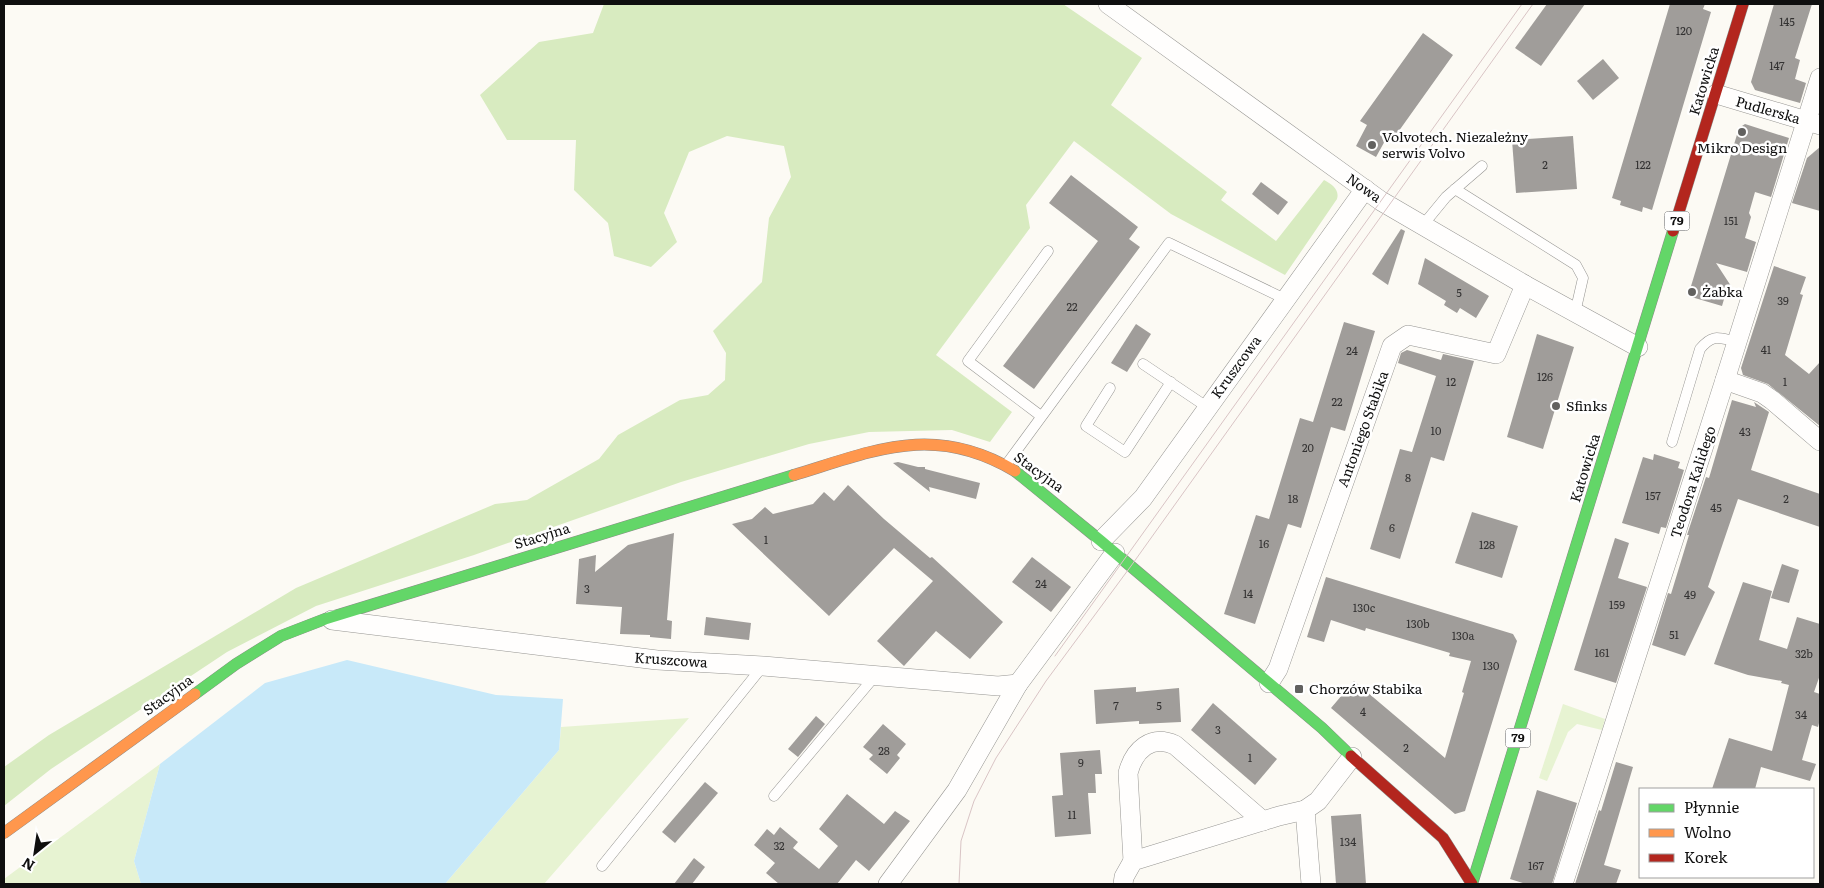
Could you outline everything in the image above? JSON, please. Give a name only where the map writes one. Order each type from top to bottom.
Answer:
[{"type":"street","name":"Nowa","points":[[1108,4],[1381,201],[1525,285],[1638,347]]},
{"type":"street","name":"Katowicka","points":[[1472,884],[1743,4]]},
{"type":"street","name":"Teodora Kalidego","points":[[1563,884],[1737,342],[1814,123],[1820,78]]},
{"type":"street","name":"Pudlerska","points":[[1716,94],[1814,123]]},
{"type":"street","name":"Kruszcowa","points":[[888,884],[957,790],[1018,684],[1108,547],[1365,189]]},
{"type":"street","name":"Antoniego Stabika","points":[[1269,683],[1278,669],[1392,346],[1408,335],[1496,354],[1525,285]]},
{"type":"street","points":[[1725,380],[1762,394],[1772,400],[1820,441]]},
{"type":"street","name":"Stacyjna","points":[[4,833],[236,664],[282,636],[325,619],[872,451],[912,444],[950,445],[982,454],[1006,465],[1029,481],[1108,547]]},
{"type":"street","points":[[1108,547],[1322,728],[1444,838],[1472,884]]},
{"type":"street","name":"Kruszcowa","points":[[325,619],[657,660],[763,666],[998,686],[1018,684]]},
{"type":"street","points":[[1123,884],[1124,877],[1133,861],[1128,773],[1131,763],[1140,751],[1156,741],[1165,740],[1175,745],[1263,821]]},
{"type":"street","points":[[1133,861],[1305,810],[1318,801],[1352,757]]},
{"type":"street","points":[[1305,810],[1311,884]]},
{"type":"lane","points":[[1423,226],[1446,197],[1482,166]]},
{"type":"lane","points":[[1455,189],[1576,265],[1583,278],[1575,312]]},
{"type":"lane","points":[[1006,465],[1169,243],[1285,299]]},
{"type":"lane","points":[[1041,416],[968,361],[1048,251]]},
{"type":"lane","points":[[1672,442],[1700,349],[1707,340],[1716,337],[1737,342]]},
{"type":"lane","points":[[1143,364],[1207,407]]},
{"type":"lane","points":[[1110,388],[1086,426],[1125,452],[1170,382]]},
{"type":"lane","points":[[602,866],[763,666]]},
{"type":"lane","points":[[774,796],[875,676]]},
{"type":"green space","points":[[604,4],[1063,4],[1142,58],[1111,105],[1227,192],[1221,200],[1276,241],[1324,180],[1336,190],[1337,199],[1285,275],[1171,214],[1074,141],[1026,205],[1030,228],[936,355],[1012,412],[990,442],[952,430],[869,432],[809,444],[681,482],[474,555],[316,606],[227,652],[51,769],[4,806],[4,767],[49,735],[296,588],[495,504],[527,500],[599,459],[618,435],[680,400],[708,395],[725,380],[726,353],[713,331],[762,282],[769,218],[791,177],[784,146],[727,136],[689,152],[664,213],[677,242],[651,267],[614,256],[608,223],[574,190],[576,140],[507,140],[480,95],[539,42],[593,33]]},
{"type":"green space","points":[[1563,704],[1605,719],[1602,730],[1577,724],[1568,732],[1547,781],[1539,778]]},
{"type":"green space","points":[[689,718],[544,884],[445,884],[559,750],[561,727]]},
{"type":"green space","points":[[160,764],[134,861],[141,884],[4,884],[4,879]]},
{"type":"water","points":[[347,660],[496,695],[563,699],[559,750],[445,884],[141,884],[134,861],[160,764],[265,683]]},
{"type":"building","points":[[1547,4],[1585,4],[1541,66],[1515,48]]},
{"type":"building","points":[[1670,4],[1705,4],[1703,9],[1711,12],[1652,210],[1643,207],[1642,212],[1620,205],[1621,201],[1612,198]]},
{"type":"building","points":[[1774,4],[1812,4],[1795,58],[1800,60],[1795,79],[1806,83],[1800,103],[1755,90],[1751,82]]},
{"type":"building","points":[[1423,33],[1453,55],[1391,142],[1386,139],[1376,157],[1356,146],[1367,125],[1360,121]]},
{"type":"building","points":[[1603,59],[1619,78],[1593,100],[1577,81]]},
{"type":"building","points":[[1745,124],[1789,138],[1771,197],[1755,192],[1745,238],[1756,242],[1747,272],[1716,263],[1731,286],[1727,289],[1722,306],[1688,296],[1739,128]]},
{"type":"building","points":[[1573,136],[1577,189],[1516,193],[1512,140]]},
{"type":"building","points":[[1820,147],[1820,211],[1792,203],[1807,158]]},
{"type":"building","points":[[1071,175],[1138,227],[1129,239],[1140,247],[1034,389],[1003,366],[1098,241],[1049,203]]},
{"type":"building","points":[[1261,182],[1288,202],[1278,215],[1252,194]]},
{"type":"building","points":[[1401,229],[1405,231],[1388,285],[1372,274]]},
{"type":"building","points":[[1425,258],[1489,296],[1476,318],[1460,308],[1457,313],[1444,305],[1446,301],[1418,284]]},
{"type":"building","points":[[1774,266],[1806,277],[1800,294],[1803,295],[1785,355],[1809,374],[1820,362],[1820,426],[1768,384],[1743,375],[1741,368]]},
{"type":"building","points":[[1344,322],[1375,331],[1345,431],[1331,427],[1301,528],[1288,524],[1255,624],[1224,614],[1256,515],[1269,519],[1300,418],[1313,422]]},
{"type":"building","points":[[1136,324],[1151,334],[1127,372],[1111,363]]},
{"type":"building","points":[[1537,334],[1574,347],[1543,449],[1507,437]]},
{"type":"building","points":[[1407,350],[1441,360],[1443,354],[1474,361],[1444,461],[1431,457],[1400,559],[1370,549],[1400,449],[1412,452],[1436,376],[1398,363],[1401,353]]},
{"type":"building","points":[[1732,400],[1756,407],[1754,402],[1769,412],[1751,470],[1820,494],[1820,527],[1738,499],[1708,587],[1715,592],[1685,656],[1652,645],[1668,593],[1671,594],[1689,535],[1687,535],[1706,477],[1709,478]]},
{"type":"building","points":[[1654,454],[1680,462],[1678,468],[1684,470],[1666,528],[1661,527],[1659,534],[1622,523],[1643,457],[1653,460]]},
{"type":"building","points":[[898,462],[925,467],[925,469],[980,483],[976,499],[929,487],[930,492],[893,463]]},
{"type":"building","points":[[848,485],[884,519],[930,558],[932,557],[1003,622],[970,659],[936,631],[904,666],[877,641],[933,581],[894,548],[829,616],[732,524],[752,519],[765,507],[773,514],[813,504],[824,492],[834,501]]},
{"type":"building","points":[[1472,512],[1518,526],[1502,578],[1455,563]]},
{"type":"building","points":[[674,533],[667,620],[672,621],[671,639],[650,637],[650,635],[620,634],[622,607],[576,604],[579,559],[596,555],[595,572],[628,545]]},
{"type":"building","points":[[1615,538],[1629,543],[1618,578],[1647,587],[1616,683],[1574,670]]},
{"type":"building","points":[[1032,557],[1071,587],[1051,612],[1012,582]]},
{"type":"building","points":[[1782,564],[1799,570],[1789,603],[1771,598]]},
{"type":"building","points":[[1326,577],[1513,634],[1517,641],[1465,811],[1455,814],[1331,708],[1354,681],[1445,758],[1464,693],[1462,692],[1471,661],[1449,656],[1450,653],[1366,628],[1365,631],[1331,620],[1324,642],[1307,637]]},
{"type":"building","points":[[1743,582],[1772,591],[1759,640],[1787,649],[1797,617],[1820,624],[1820,675],[1814,692],[1820,694],[1820,719],[1818,727],[1812,725],[1802,760],[1816,764],[1810,781],[1761,767],[1755,788],[1712,788],[1729,738],[1772,751],[1789,685],[1781,683],[1782,681],[1748,675],[1714,664]]},
{"type":"building","points":[[706,617],[751,623],[749,640],[704,635]]},
{"type":"building","points":[[1136,687],[1136,692],[1179,688],[1181,722],[1139,724],[1139,721],[1096,724],[1094,690]]},
{"type":"building","points":[[1213,703],[1277,759],[1255,785],[1191,730]]},
{"type":"building","points":[[816,716],[825,724],[798,757],[788,749]]},
{"type":"building","points":[[883,724],[906,744],[897,755],[900,758],[887,774],[869,759],[873,755],[863,747]]},
{"type":"building","points":[[1100,750],[1102,774],[1095,774],[1096,793],[1088,793],[1091,834],[1055,837],[1052,796],[1063,795],[1060,753]]},
{"type":"building","points":[[1616,762],[1633,767],[1604,865],[1621,870],[1616,884],[1575,884],[1599,810],[1601,811]]},
{"type":"building","points":[[705,782],[718,793],[675,843],[662,832]]},
{"type":"building","points":[[1537,790],[1577,803],[1552,884],[1526,884],[1510,879]]},
{"type":"building","points":[[847,794],[884,824],[895,811],[910,821],[869,871],[856,860],[837,884],[779,884],[766,873],[775,863],[754,845],[767,829],[774,835],[780,827],[798,842],[793,848],[819,869],[838,846],[819,829]]},
{"type":"building","points":[[1361,814],[1366,884],[1336,884],[1331,816]]},
{"type":"building","points":[[694,858],[705,867],[692,884],[674,884]]},
{"type":"tram line","points":[[1055,656],[1522,4]]},
{"type":"tram line","points":[[959,884],[961,841],[974,801],[996,758],[1046,681],[1131,566],[1533,4]]},
{"type":"traffic: fast","points":[[1472,884],[1673,231]]},
{"type":"traffic: fast","points":[[1015,471],[1101,541],[1322,728],[1351,756]]},
{"type":"traffic: fast","points":[[195,694],[236,664],[281,636],[325,619],[794,475]]},
{"type":"traffic: slow","points":[[794,475],[879,450],[931,445],[958,448],[986,456],[1015,471]]},
{"type":"traffic: slow","points":[[4,833],[195,694]]},
{"type":"traffic: jam","points":[[1673,231],[1743,4]]},
{"type":"traffic: jam","points":[[1351,756],[1443,838],[1472,884]]},
{"type":"place","name":"Mikro Design","points":[[1742,132]]},
{"type":"place","name":"Volvotech. Niezależny serwis Volvo","points":[[1372,145]]},
{"type":"place","name":"Żabka","points":[[1692,292]]},
{"type":"place","name":"Sfinks","points":[[1556,406]]},
{"type":"place","name":"Chorzów Stabika","points":[[1299,689]]}]
